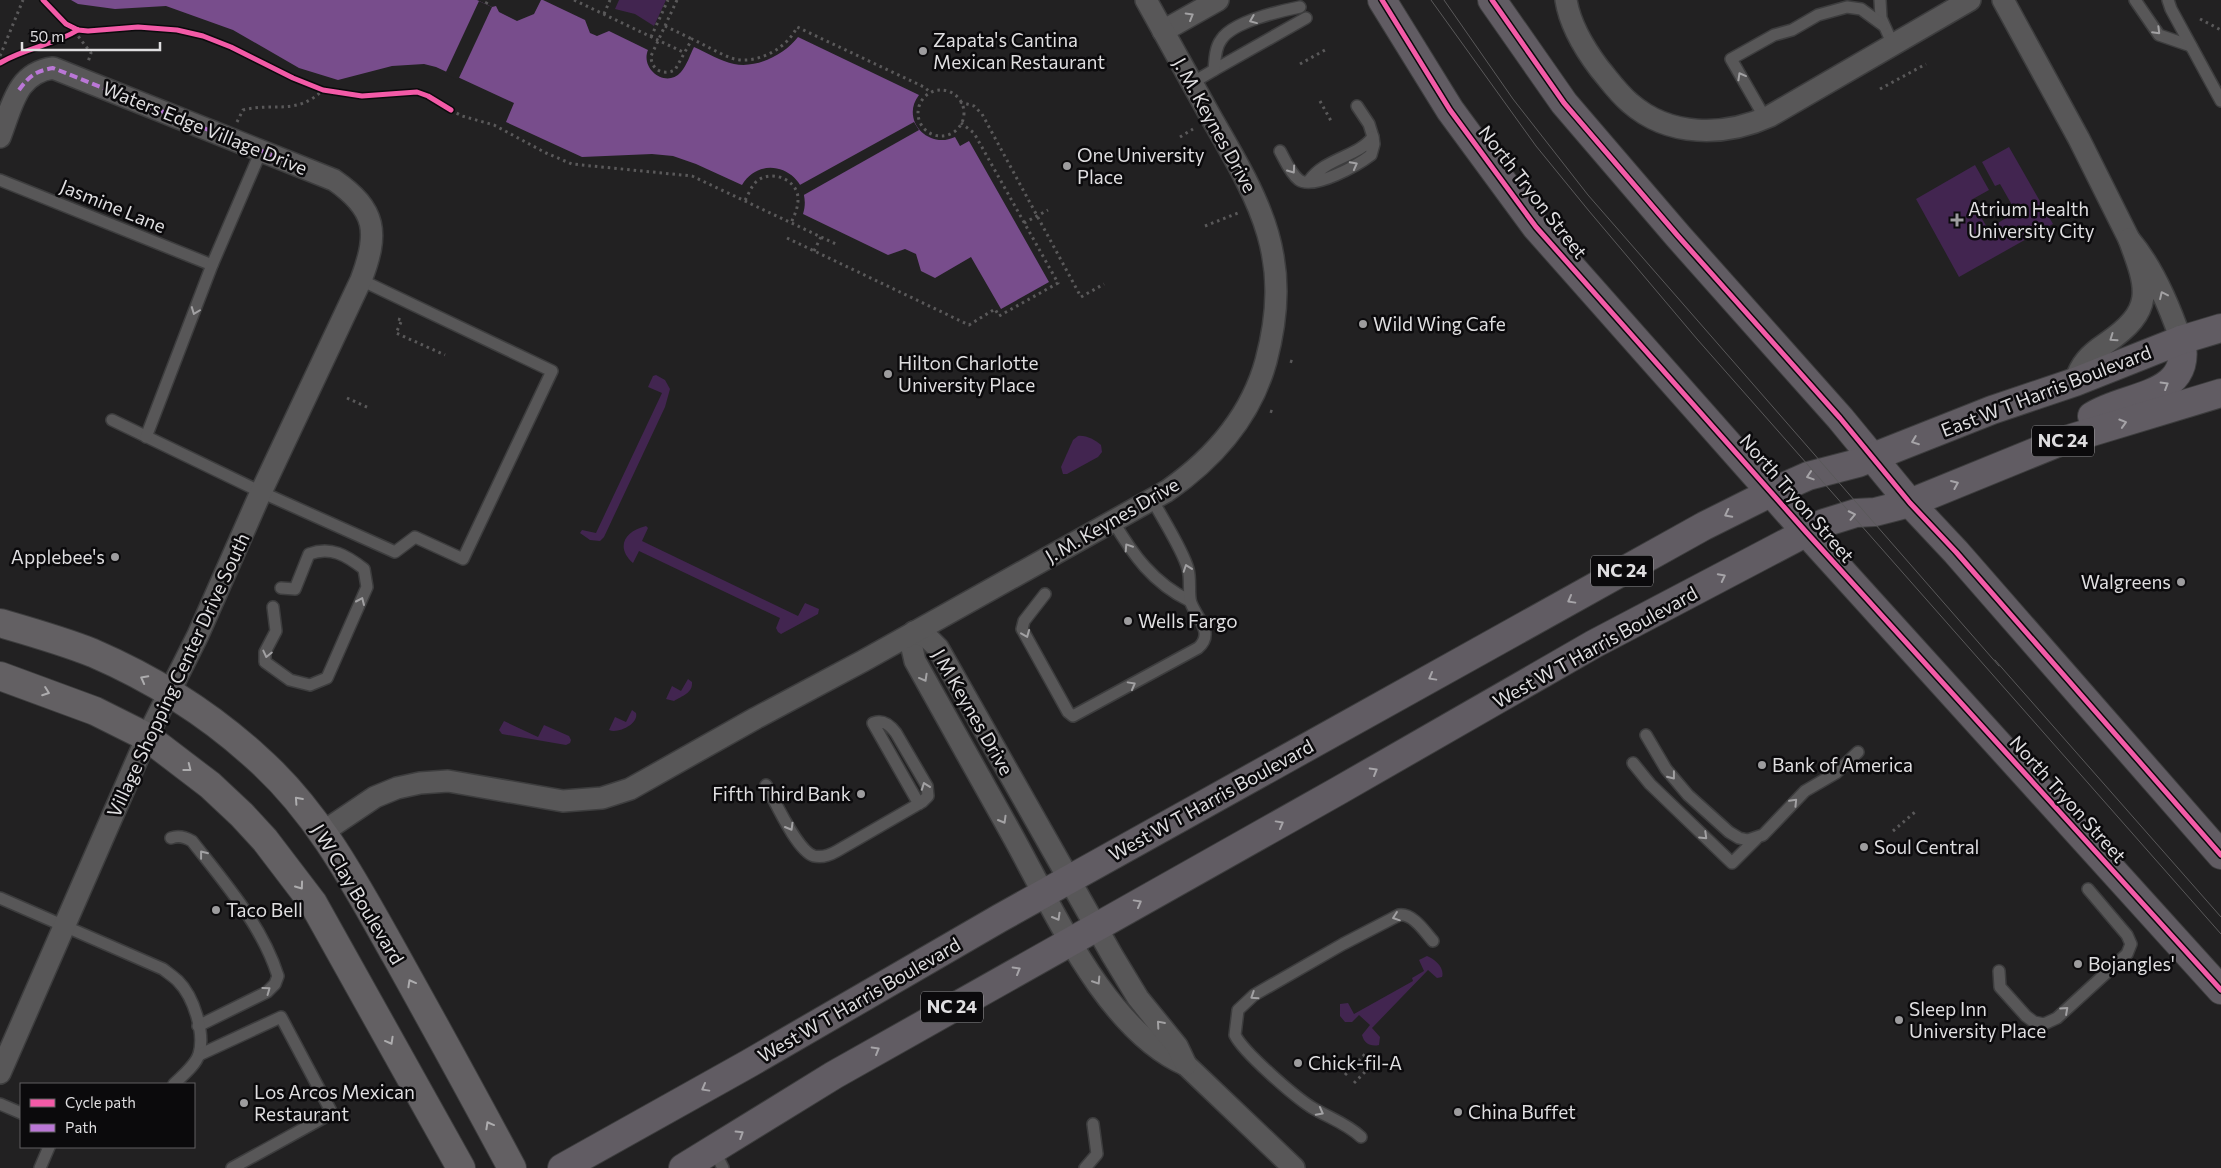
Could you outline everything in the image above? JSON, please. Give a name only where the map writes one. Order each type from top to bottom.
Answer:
[{"type":"main road","name":"North Tryon Street","points":[[1382,0],[1450,110],[1536,227],[1807,533],[2221,990]]},
{"type":"main road","points":[[1492,0],[1564,102],[1684,244],[2221,855]]},
{"type":"main road","name":"East W T Harris Boulevard","points":[[1873,457],[1992,410],[2075,382],[2181,340],[2221,328]]},
{"type":"main road","points":[[2062,441],[2083,422],[2097,413],[2170,384],[2180,367],[2183,354],[2181,340]]},
{"type":"main road","name":"NC 24","points":[[1807,533],[1840,517],[1910,503],[2062,441],[2221,392]]},
{"type":"main road","name":"West W T Harris Boulevard","points":[[562,1168],[748,1064],[1000,918],[1647,558],[1772,492],[1808,476],[1843,468],[1873,457]]},
{"type":"main road","name":"West W T Harris Boulevard","points":[[683,1168],[719,1159],[834,1074],[1070,940],[1364,777],[1594,644],[1807,533]]},
{"type":"street","points":[[1163,32],[1218,0]]},
{"type":"street","points":[[1566,0],[1577,34],[1595,63],[1623,97],[1653,119],[1678,128],[1707,131],[1737,128],[1764,118],[1893,44],[1948,6],[1970,0]]},
{"type":"street","points":[[2003,0],[2079,139],[2129,238],[2141,274],[2144,292],[2140,311],[2128,327],[2086,359],[2078,371],[2075,382]]},
{"type":"street","name":"J. M. Keynes Drive","points":[[323,832],[375,797],[397,788],[420,782],[454,781],[563,801],[586,800],[621,792],[1152,499],[1192,472],[1214,451],[1234,427],[1258,382],[1274,325],[1276,273],[1274,255],[1264,219],[1242,170],[1163,32],[1155,3]]},
{"type":"street","name":"Waters Edge Village Drive","points":[[0,137],[19,90],[24,83],[39,70],[53,68],[334,180],[355,194],[368,213],[372,235],[369,259],[362,280]]},
{"type":"street","points":[[2129,238],[2140,252],[2150,270],[2173,316],[2181,340]]},
{"type":"street","name":"Village Shopping Center Drive South","points":[[0,1073],[147,737],[198,635],[262,492],[362,280]]},
{"type":"street","name":"J W Clay Boulevard","points":[[0,623],[93,653],[169,693],[213,721],[259,759],[301,804],[323,832],[353,879],[512,1168]]},
{"type":"street","name":"J M Keynes Drive","points":[[914,632],[928,638],[938,648],[1095,926],[1138,998],[1177,1046],[1186,1064],[1173,1059],[1155,1046],[1115,1007],[1070,940],[915,661],[912,648],[914,632]]},
{"type":"street","points":[[0,676],[88,708],[147,737],[210,786],[242,815],[313,903],[461,1168]]},
{"type":"street","points":[[1186,1064],[1289,1166]]},
{"type":"lane","points":[[1880,0],[1883,25],[1893,44]]},
{"type":"lane","points":[[2135,0],[2159,35],[2191,46]]},
{"type":"lane","points":[[2168,0],[2170,10],[2221,101]]},
{"type":"lane","points":[[1764,118],[1732,59],[1774,35],[1792,30],[1818,15],[1840,8],[1853,6],[1861,9],[1883,25]]},
{"type":"lane","points":[[1214,70],[1218,44],[1223,36],[1256,18],[1300,7]]},
{"type":"lane","points":[[1192,83],[1306,18]]},
{"type":"lane","points":[[1280,151],[1293,174],[1303,182],[1322,181],[1367,158],[1373,152],[1373,137],[1369,124],[1357,106]]},
{"type":"lane","points":[[146,437],[212,265],[261,151]]},
{"type":"lane","name":"Jasmine Lane","points":[[0,180],[212,265]]},
{"type":"lane","points":[[112,420],[262,492],[395,552],[415,537],[463,559],[552,371],[362,280]]},
{"type":"lane","points":[[1152,499],[1188,566],[1191,583],[1190,602]]},
{"type":"lane","points":[[1045,594],[1024,621],[1022,629],[1068,712],[1074,716],[1201,645],[1206,636],[1205,628],[1190,602],[1171,592],[1152,576],[1138,561],[1113,521]]},
{"type":"lane","points":[[273,607],[276,631],[265,652],[265,662],[290,680],[310,685],[327,678],[367,587],[364,569],[349,557],[323,549],[309,554],[296,589],[282,588]]},
{"type":"lane","points":[[766,785],[800,844],[806,852],[816,856],[832,854],[919,804],[927,798],[927,786],[896,733],[883,722],[873,723]]},
{"type":"lane","points":[[1646,735],[1666,769],[1688,794],[1729,832],[1739,838],[1756,839]]},
{"type":"lane","points":[[1633,763],[1650,784],[1732,863],[1756,839],[1763,835],[1805,791],[1836,773],[1858,752]]},
{"type":"lane","points":[[171,838],[176,836],[185,837],[192,841],[227,886],[266,949],[278,976],[275,984],[267,992],[198,1026]]},
{"type":"lane","points":[[1999,971],[2000,987],[2026,1016],[2034,1022],[2044,1024],[2057,1018],[2120,961],[2129,951],[2130,940],[2088,889]]},
{"type":"lane","points":[[0,898],[167,972],[179,982],[189,998],[198,1026],[198,1055]]},
{"type":"lane","points":[[1362,1137],[1349,1126],[1313,1108],[1295,1096],[1242,1046],[1235,1035],[1238,1010],[1254,995],[1399,915],[1404,914],[1411,918],[1434,941]]},
{"type":"lane","points":[[175,1083],[198,1055],[281,1017],[332,1114],[232,1168]]},
{"type":"lane","points":[[0,1104],[20,1113]]},
{"type":"lane","points":[[1085,1168],[1097,1154],[1094,1124]]},
{"type":"lane","points":[[40,1168],[49,1148]]},
{"type":"path","points":[[0,56],[23,0]]},
{"type":"path","points":[[574,0],[685,54]]},
{"type":"path","points":[[604,14],[610,0]]},
{"type":"path","points":[[651,37],[668,0]]},
{"type":"path","points":[[677,0],[651,59],[654,67],[660,72],[666,73],[675,70],[692,39]]},
{"type":"path","points":[[2200,19],[2221,30]]},
{"type":"path","points":[[665,26],[731,58],[746,59],[771,53],[786,42],[797,27],[924,87],[930,92]]},
{"type":"path","points":[[72,28],[80,31]]},
{"type":"path","points":[[69,36],[80,31]]},
{"type":"path","points":[[80,31],[78,36],[91,53],[86,67]]},
{"type":"path","points":[[1300,64],[1325,50]]},
{"type":"path","points":[[0,63],[6,59]]},
{"type":"path","points":[[1880,89],[1926,64]]},
{"type":"path","points":[[316,88],[326,91]]},
{"type":"path","points":[[235,128],[243,110],[294,107],[306,103],[326,91]]},
{"type":"path","points":[[948,91],[955,95],[960,102],[963,110],[961,123],[951,133],[940,136],[929,132],[919,125],[919,105],[930,92],[948,91]]},
{"type":"path","points":[[1320,101],[1331,121]]},
{"type":"path","points":[[960,102],[974,106],[982,114],[1081,297],[1104,284]]},
{"type":"path","points":[[445,106],[471,119],[494,126],[563,161],[589,166],[685,174],[700,179],[838,245]]},
{"type":"path","points":[[787,238],[969,325],[995,310],[999,316],[1058,283],[974,132],[961,123]]},
{"type":"path","points":[[1180,137],[1193,129]]},
{"type":"path","points":[[745,200],[753,185],[759,179],[771,176],[782,178],[792,185],[798,196],[797,206],[791,223]]},
{"type":"path","points":[[1024,223],[1048,210]]},
{"type":"path","points":[[1205,226],[1238,213]]},
{"type":"path","points":[[814,251],[821,237]]},
{"type":"path","points":[[398,319],[402,320],[396,333],[445,355]]},
{"type":"path","points":[[1290,360],[1296,363]]},
{"type":"path","points":[[347,398],[369,408]]},
{"type":"path","points":[[1270,411],[1276,413]]},
{"type":"path","points":[[1893,830],[1915,812]]},
{"type":"path","points":[[1346,1075],[1366,1053]]},
{"type":"path","points":[[1354,1083],[1374,1062]]},
{"type":"shaded area","points":[[71,0],[477,0],[492,7],[496,6],[499,12],[517,21],[534,14],[541,0],[543,0],[585,20],[590,33],[597,36],[609,31],[648,50],[648,64],[651,70],[662,78],[675,77],[681,72],[694,47],[729,63],[743,65],[770,59],[786,49],[798,37],[919,95],[914,104],[913,114],[920,130],[927,136],[945,140],[955,137],[960,146],[969,141],[1049,282],[1001,309],[971,257],[935,278],[921,271],[916,254],[905,249],[888,255],[803,214],[805,200],[802,188],[795,178],[785,171],[774,168],[762,169],[751,174],[742,185],[696,164],[673,156],[652,154],[582,157],[506,122],[514,103],[436,67],[424,64],[392,66],[338,80],[299,68],[233,30],[166,6],[115,9],[78,4]]},
{"type":"shaded area","points":[[619,0],[666,0],[654,26],[635,14],[615,9]]},
{"type":"shaded area","points":[[2009,147],[2053,224],[1959,277],[1916,199],[1975,165],[1989,190],[1971,200],[1988,229],[2016,212],[2000,184],[1995,186],[1982,162]]},
{"type":"shaded area","points":[[656,375],[665,380],[670,389],[665,407],[604,537],[600,541],[590,540],[580,533],[582,530],[596,533],[662,393],[648,387],[653,376]]},
{"type":"shaded area","points":[[1078,436],[1096,441],[1101,445],[1102,452],[1098,457],[1067,474],[1063,474],[1061,467],[1073,440]]},
{"type":"shaded area","points":[[646,526],[648,528],[642,541],[798,616],[805,603],[819,609],[818,614],[781,634],[776,628],[780,618],[639,551],[633,563],[624,551],[625,540],[639,528]]},
{"type":"shaded area","points":[[688,679],[692,682],[689,692],[674,701],[666,699],[672,686],[681,691]]},
{"type":"shaded area","points":[[632,710],[636,713],[636,717],[631,724],[617,731],[609,730],[615,717],[626,722]]},
{"type":"shaded area","points":[[504,721],[538,737],[544,725],[569,736],[571,740],[566,745],[502,734],[499,730]]},
{"type":"shaded area","points":[[1427,956],[1439,964],[1443,974],[1442,977],[1437,978],[1428,970],[1372,1028],[1380,1037],[1379,1045],[1368,1044],[1362,1035],[1370,1025],[1359,1015],[1352,1022],[1345,1022],[1340,1016],[1340,1004],[1348,1003],[1354,1014],[1413,981],[1412,978],[1424,971],[1419,960]]},
{"type":"pier","points":[[479,1],[492,7],[458,80],[445,74]]},
{"type":"pier","points":[[914,122],[919,130],[802,196],[798,186]]},
{"type":"tram line","points":[[1431,0],[1536,146],[1697,339],[2221,934]]},
{"type":"tram line","points":[[1444,0],[1513,99],[1588,195],[1999,666]]},
{"type":"tram line","points":[[1995,660],[2221,917]]},
{"type":"marked path","points":[[19,90],[33,75],[53,68],[289,162]]},
{"type":"cycle path","points":[[43,0],[66,24],[78,30],[138,27],[177,30],[203,36],[231,47],[293,78],[323,90],[362,96],[417,92],[428,96],[451,110]]},
{"type":"cycle path","points":[[1382,0],[1450,110],[1536,227],[1807,533],[2221,990]]},
{"type":"cycle path","points":[[1492,0],[1564,103],[1678,236],[1840,418],[1910,503],[1956,552],[2221,855]]},
{"type":"cycle path","points":[[0,63],[78,30]]},
{"type":"place","name":"Zapata's Cantina Mexican Restaurant","points":[[923,51]]},
{"type":"place","name":"One University Place","points":[[1067,166]]},
{"type":"place","name":"Atrium Health University City","points":[[1957,220]]},
{"type":"place","name":"Wild Wing Cafe","points":[[1363,324]]},
{"type":"place","name":"Hilton Charlotte University Place","points":[[888,374]]},
{"type":"place","name":"Applebee's","points":[[115,557]]},
{"type":"place","name":"Walgreens","points":[[2181,582]]},
{"type":"place","name":"Wells Fargo","points":[[1128,621]]},
{"type":"place","name":"Bank of America","points":[[1762,765]]},
{"type":"place","name":"Fifth Third Bank","points":[[861,794]]},
{"type":"place","name":"Soul Central","points":[[1864,847]]},
{"type":"place","name":"Taco Bell","points":[[216,910]]},
{"type":"place","name":"Bojangles'","points":[[2078,964]]},
{"type":"place","name":"Sleep Inn University Place","points":[[1899,1020]]},
{"type":"place","name":"Chick-fil-A","points":[[1298,1063]]},
{"type":"place","name":"Los Arcos Mexican Restaurant","points":[[244,1103]]},
{"type":"place","name":"China Buffet","points":[[1458,1112]]}]
